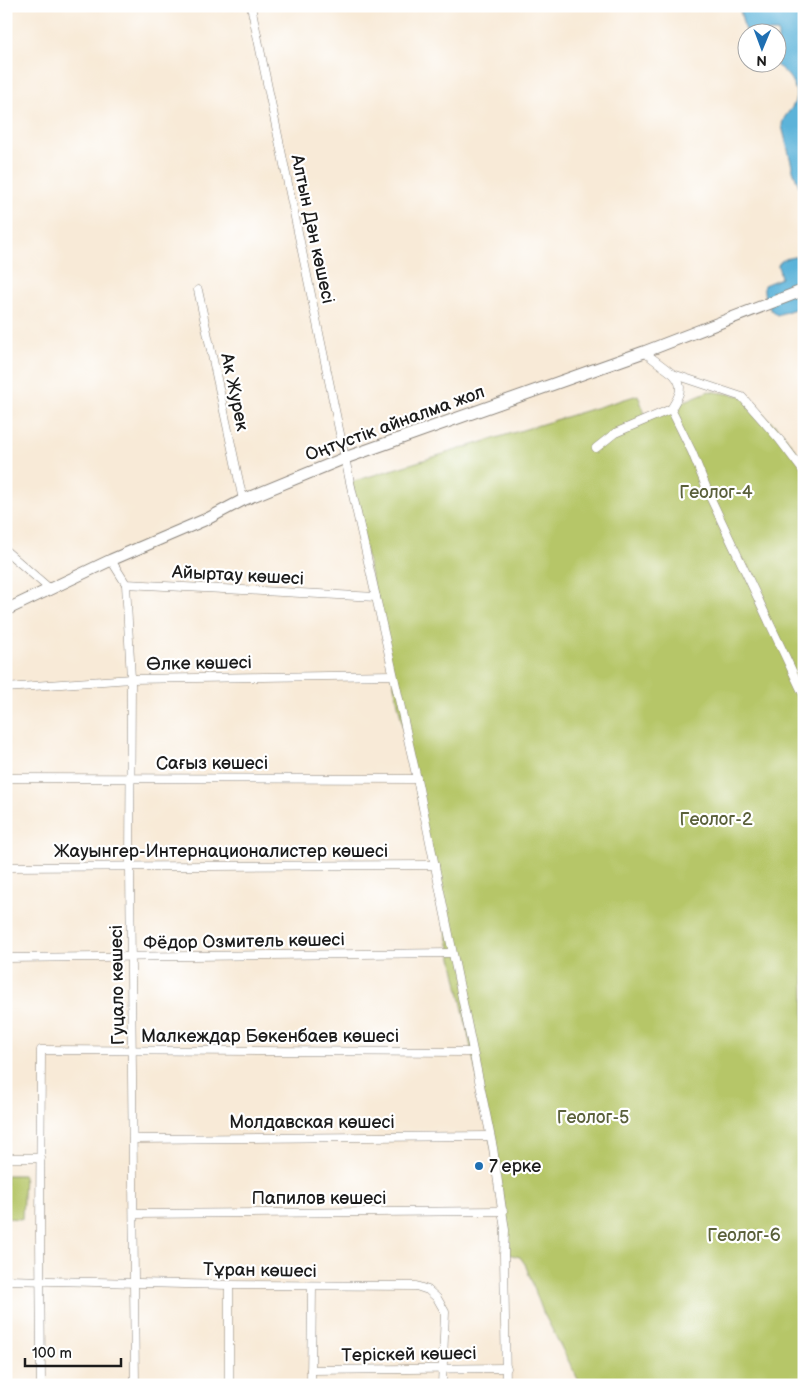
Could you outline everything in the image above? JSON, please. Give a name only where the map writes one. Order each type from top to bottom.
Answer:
[{"type":"highway","name":"Оңтүстік айналма жол","points":[[6,610],[111,560],[209,518],[243,500],[345,458],[644,352],[804,290]]},
{"type":"street","name":"Алтын Дән көшесі","points":[[251,6],[345,458],[435,864],[490,1136],[506,1230],[504,1256],[506,1385]]},
{"type":"street","name":"Ак Журек","points":[[198,290],[243,500]]},
{"type":"street","points":[[596,448],[615,433],[671,409],[677,400],[680,389],[679,381],[673,374],[644,352]]},
{"type":"street","points":[[673,374],[742,397],[779,439],[804,472]]},
{"type":"street","points":[[671,409],[692,452],[711,499],[804,696]]},
{"type":"street","points":[[6,552],[50,589]]},
{"type":"street","points":[[111,560],[126,584]]},
{"type":"street","name":"Айыртау көшесі","points":[[126,584],[376,598]]},
{"type":"street","name":"Гуцало көшесі","points":[[126,584],[131,679],[132,778],[130,867],[136,1385]]},
{"type":"street","name":"Өлке көшесі","points":[[6,688],[131,679],[393,675]]},
{"type":"street","name":"Сағыз көшесі","points":[[6,778],[417,779]]},
{"type":"street","name":"Жауынгер-Интернационалистер көшесі","points":[[6,867],[435,864]]},
{"type":"street","name":"Фёдор Озмитель көшесі","points":[[6,958],[452,953]]},
{"type":"street","name":"Малкеждар Бөкенбаев көшесі","points":[[41,1385],[41,1050],[472,1052]]},
{"type":"street","name":"Молдавская көшесі","points":[[133,1138],[490,1136]]},
{"type":"street","points":[[6,1158],[41,1158]]},
{"type":"street","name":"Папилов көшесі","points":[[134,1214],[503,1211]]},
{"type":"street","name":"Тұран көшесі","points":[[6,1280],[229,1285],[416,1286],[428,1290],[437,1298],[445,1312],[443,1368]]},
{"type":"street","points":[[228,1385],[229,1285]]},
{"type":"street","points":[[311,1385],[312,1286]]},
{"type":"street","points":[[442,1385],[443,1368]]},
{"type":"street","name":"Теріскей көшесі","points":[[312,1370],[507,1368]]},
{"type":"green space","points":[[709,391],[743,396],[782,432],[804,462],[804,1385],[581,1385],[543,1312],[525,1264],[520,1257],[508,1254],[507,1217],[351,482],[638,395],[646,417]]},
{"type":"green space","points":[[6,1175],[24,1175],[22,1219],[6,1218]]},
{"type":"water","points":[[739,6],[804,6],[804,199],[793,170],[782,126],[782,122],[792,108],[796,95],[793,84],[784,72],[788,72],[788,22],[743,22]]},
{"type":"water","points":[[804,255],[804,306],[777,315],[766,302],[764,285],[781,278],[778,265],[780,262]]},
{"type":"place","name":"7 ерке","points":[[479,1166]]},
{"type":"park label","name":"Геолог-4","points":[[716,492]]},
{"type":"park label","name":"Геолог-2","points":[[716,819]]},
{"type":"park label","name":"Геолог-5","points":[[593,1117]]},
{"type":"park label","name":"Геолог-6","points":[[744,1235]]}]
